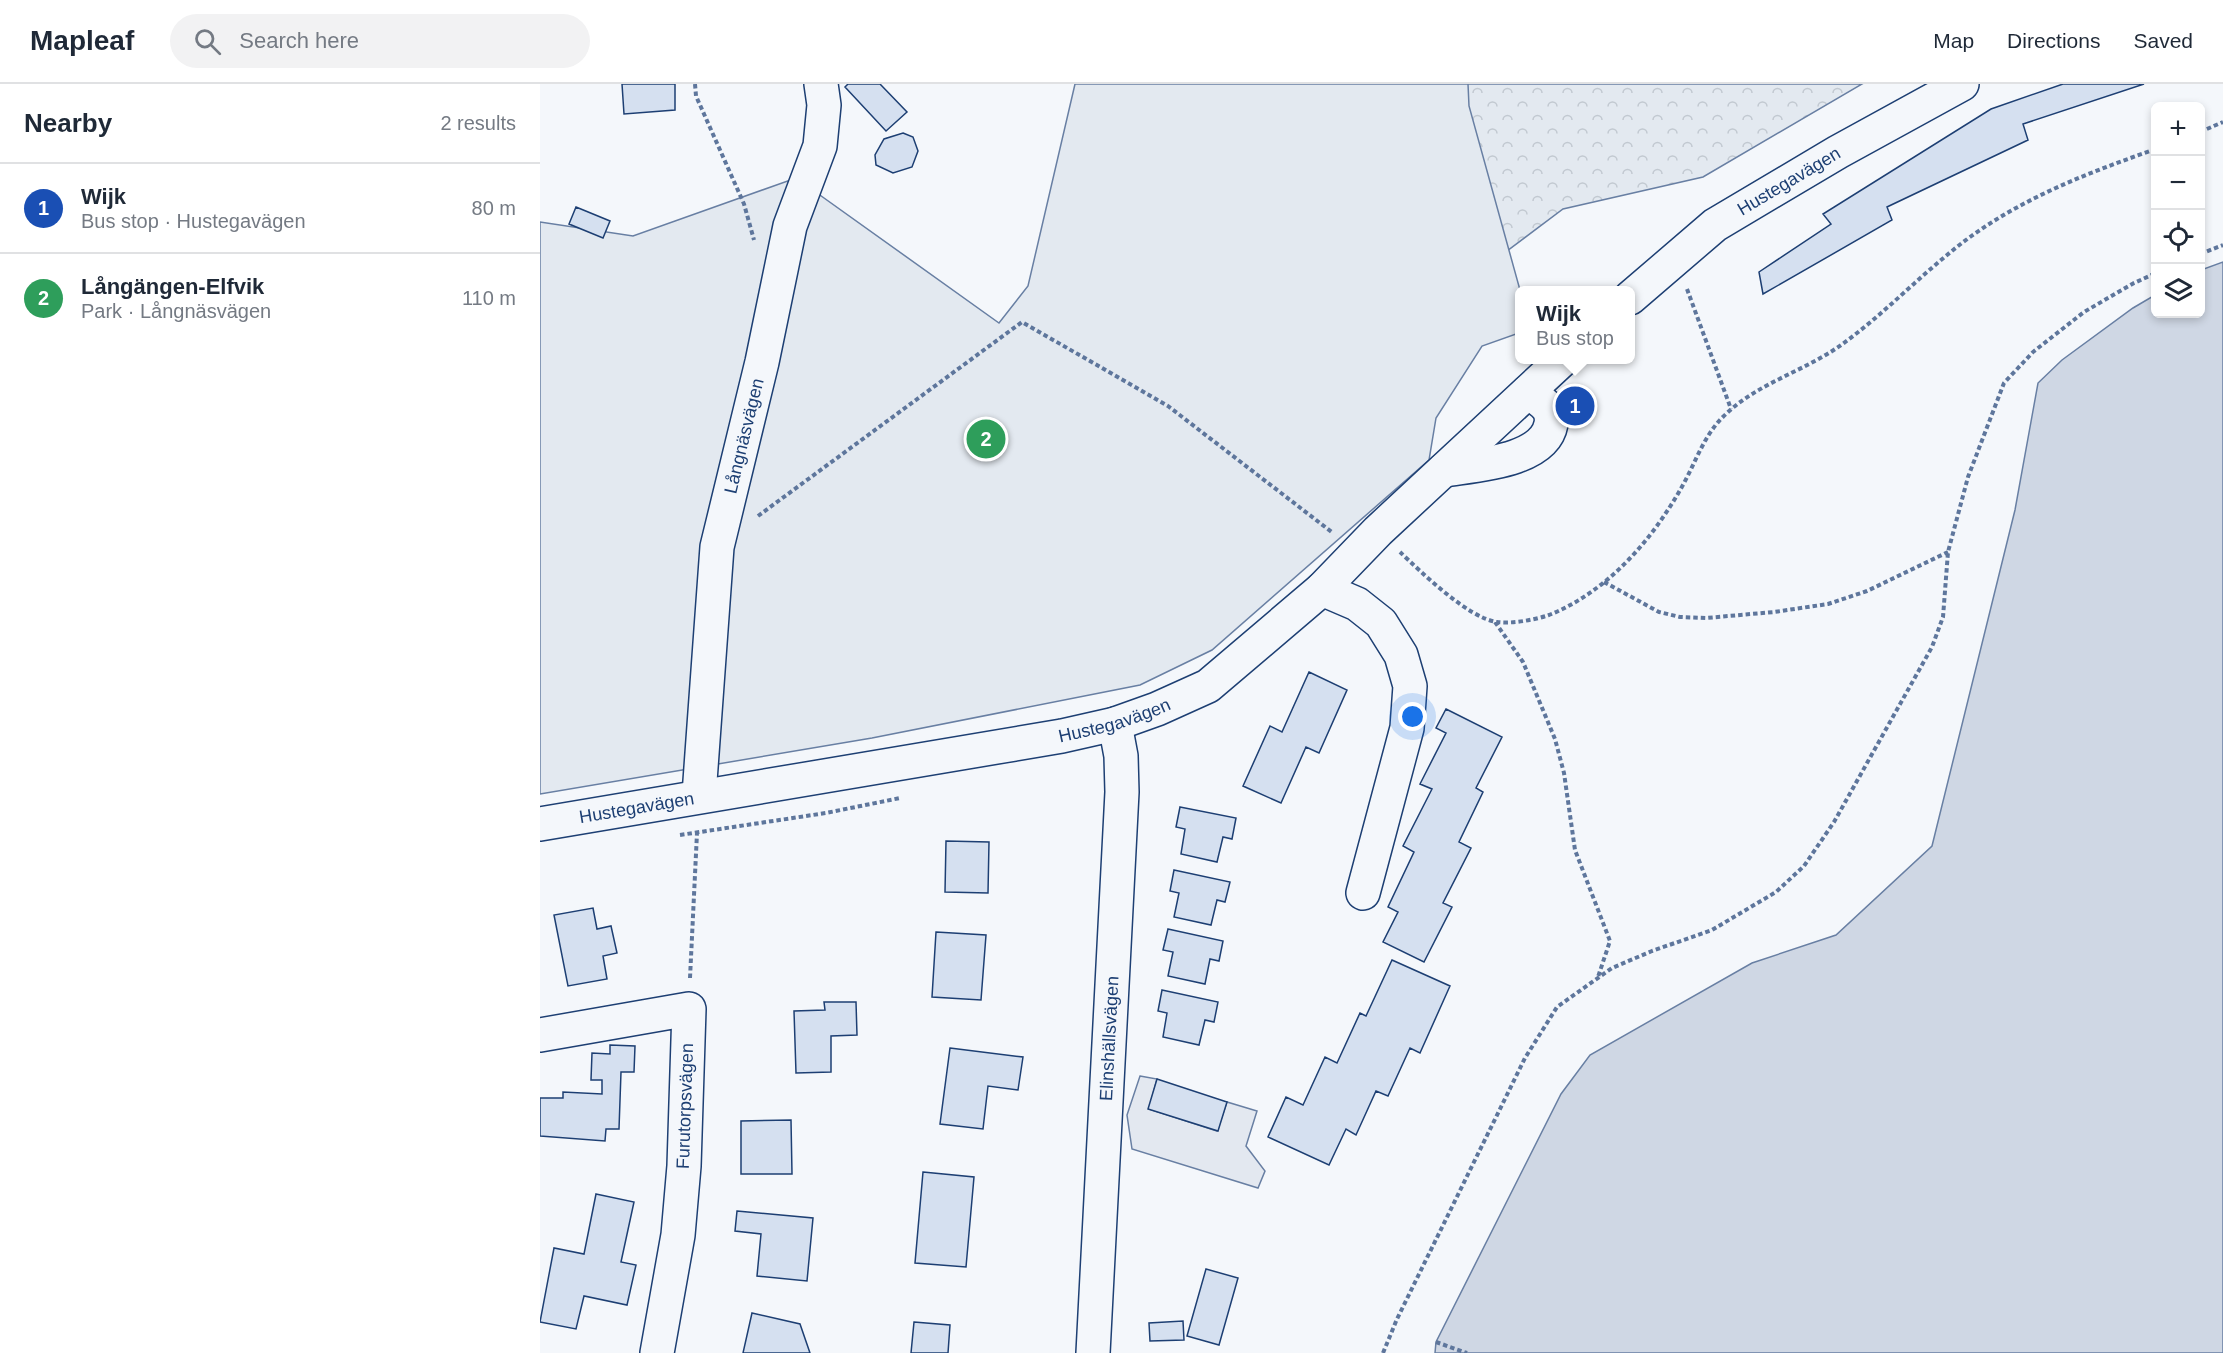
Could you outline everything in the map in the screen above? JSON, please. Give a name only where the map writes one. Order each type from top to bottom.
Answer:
[{"type":"street","name":"Långnäsvägen","points":[[699,795],[717,547],[762,362],[790,226],[820,146],[824,105],[821,84]]},
{"type":"street","name":"Hustegavägen","points":[[1635,294],[1715,225],[1838,152],[1962,84]]},
{"type":"street","name":"Hustegavägen","points":[[540,824],[699,795],[1062,736],[1115,724],[1157,709],[1208,686],[1322,589],[1368,541],[1558,364]]},
{"type":"street","points":[[1444,470],[1523,454],[1541,444],[1550,432],[1552,418],[1546,406],[1528,392]]},
{"type":"street","points":[[1322,589],[1357,604],[1381,623],[1401,655],[1410,686],[1407,728],[1363,893]]},
{"type":"street","name":"Elinshällsvägen","points":[[1093,1353],[1122,792],[1121,756],[1115,724]]},
{"type":"street","points":[[540,1035],[689,1009]]},
{"type":"street","name":"Furutorpsvägen","points":[[657,1353],[678,1235],[684,1166],[689,1009]]},
{"type":"path","points":[[694,84],[696,96],[744,204],[754,242]]},
{"type":"path","points":[[2205,130],[2223,123]]},
{"type":"path","points":[[1495,622],[1521,621],[1548,615],[1583,597],[1604,582],[1654,531],[1685,481],[1697,452],[1731,409],[1844,344],[1970,237],[2043,193],[2090,171],[2151,151]]},
{"type":"path","points":[[2205,252],[2223,245]]},
{"type":"path","points":[[1676,258],[1731,409]]},
{"type":"path","points":[[1383,1353],[1397,1319],[1525,1058],[1557,1007],[1598,978],[1652,951],[1712,930],[1776,892],[1804,866],[1845,802],[1932,646],[1943,617],[1948,552],[1968,477],[2004,382],[2033,352],[2084,312],[2134,282],[2151,275]]},
{"type":"path","points":[[755,519],[1022,322],[1168,406],[1442,591],[1495,622],[1523,662],[1555,739],[1564,773],[1575,850],[1610,941],[1598,978]]},
{"type":"path","points":[[1604,582],[1659,612],[1680,617],[1706,618],[1828,604],[1867,591],[1948,552]]},
{"type":"path","points":[[689,1009],[697,833]]},
{"type":"path","points":[[1436,1342],[1467,1353]]},
{"type":"green space","points":[[1075,84],[1468,84],[1469,106],[1519,286],[1515,286],[1515,334],[1482,346],[1436,418],[1429,460],[1212,650],[1140,685],[872,738],[540,794],[540,222],[633,236],[796,178],[999,323],[1028,286]]},
{"type":"green space","points":[[1410,84],[1862,84],[1703,177],[1563,209],[1479,272]]},
{"type":"shaded area","points":[[2223,262],[2223,1353],[1435,1353],[1436,1342],[1561,1094],[1590,1055],[1752,963],[1836,935],[1932,846],[2015,510],[2038,383],[2062,360],[2151,297],[2151,318],[2205,318],[2205,269]]},
{"type":"shaded area","points":[[1140,1076],[1157,1079],[1149,1109],[1217,1131],[1227,1102],[1257,1111],[1246,1146],[1265,1171],[1258,1188],[1132,1149],[1127,1115]]},
{"type":"building","points":[[622,84],[675,84],[675,110],[624,114]]},
{"type":"building","points":[[848,84],[880,84],[907,112],[886,131],[845,87]]},
{"type":"building","points":[[2063,84],[2144,84],[2023,124],[2028,140],[1887,207],[1892,220],[1763,294],[1759,272],[1831,224],[1823,214],[1991,109]]},
{"type":"building","points":[[903,133],[913,137],[918,151],[912,167],[893,173],[876,165],[875,155],[884,139]]},
{"type":"building","points":[[576,207],[610,221],[603,238],[569,224]]},
{"type":"building","points":[[1309,672],[1347,690],[1319,753],[1306,747],[1281,803],[1243,786],[1270,726],[1282,732]]},
{"type":"building","points":[[1446,709],[1502,737],[1476,788],[1483,792],[1459,842],[1471,848],[1443,903],[1452,907],[1424,962],[1383,942],[1398,912],[1388,907],[1414,852],[1403,846],[1432,789],[1420,784],[1446,733],[1436,728]]},
{"type":"building","points":[[1180,807],[1236,818],[1232,839],[1223,837],[1217,862],[1181,854],[1185,829],[1176,827]]},
{"type":"building","points":[[946,841],[989,842],[988,893],[945,892]]},
{"type":"building","points":[[1174,870],[1230,882],[1225,902],[1217,900],[1211,925],[1174,917],[1179,893],[1170,891]]},
{"type":"building","points":[[593,908],[597,929],[611,926],[617,953],[603,956],[607,979],[568,986],[554,915]]},
{"type":"building","points":[[1168,929],[1223,941],[1219,961],[1210,959],[1205,984],[1168,976],[1173,952],[1163,950]]},
{"type":"building","points":[[936,932],[986,935],[981,1000],[932,997]]},
{"type":"building","points":[[1392,960],[1450,986],[1420,1053],[1410,1048],[1388,1096],[1376,1091],[1356,1135],[1346,1129],[1329,1165],[1268,1137],[1286,1097],[1303,1105],[1325,1057],[1337,1063],[1360,1013],[1366,1016]]},
{"type":"building","points":[[1162,990],[1218,1002],[1214,1022],[1205,1020],[1199,1045],[1163,1037],[1167,1013],[1158,1011]]},
{"type":"building","points":[[824,1002],[856,1002],[857,1035],[831,1036],[831,1072],[796,1073],[794,1011],[825,1010]]},
{"type":"building","points":[[610,1045],[635,1046],[634,1072],[621,1072],[619,1129],[606,1129],[605,1141],[540,1136],[540,1098],[563,1098],[563,1092],[602,1094],[602,1080],[591,1080],[592,1053],[610,1054]]},
{"type":"building","points":[[950,1048],[1023,1057],[1018,1090],[988,1086],[983,1129],[940,1124]]},
{"type":"building","points":[[1157,1079],[1227,1102],[1218,1131],[1148,1109]]},
{"type":"building","points":[[791,1120],[792,1174],[741,1174],[741,1121]]},
{"type":"building","points":[[923,1172],[974,1177],[966,1267],[915,1263]]},
{"type":"building","points":[[596,1194],[634,1202],[621,1262],[636,1265],[627,1305],[584,1296],[576,1329],[540,1322],[554,1248],[584,1254]]},
{"type":"building","points":[[737,1211],[813,1218],[807,1281],[757,1276],[761,1234],[735,1231]]},
{"type":"building","points":[[1206,1269],[1238,1278],[1219,1345],[1187,1336]]},
{"type":"building","points":[[752,1313],[800,1324],[810,1353],[743,1353]]},
{"type":"building","points":[[1183,1321],[1184,1340],[1150,1341],[1149,1323]]},
{"type":"building","points":[[914,1322],[950,1325],[948,1353],[911,1353]]},
{"type":"place","name":"Wijk","points":[[1575,406]]},
{"type":"place","name":"Långängen-Elfvik","points":[[986,439]]}]
